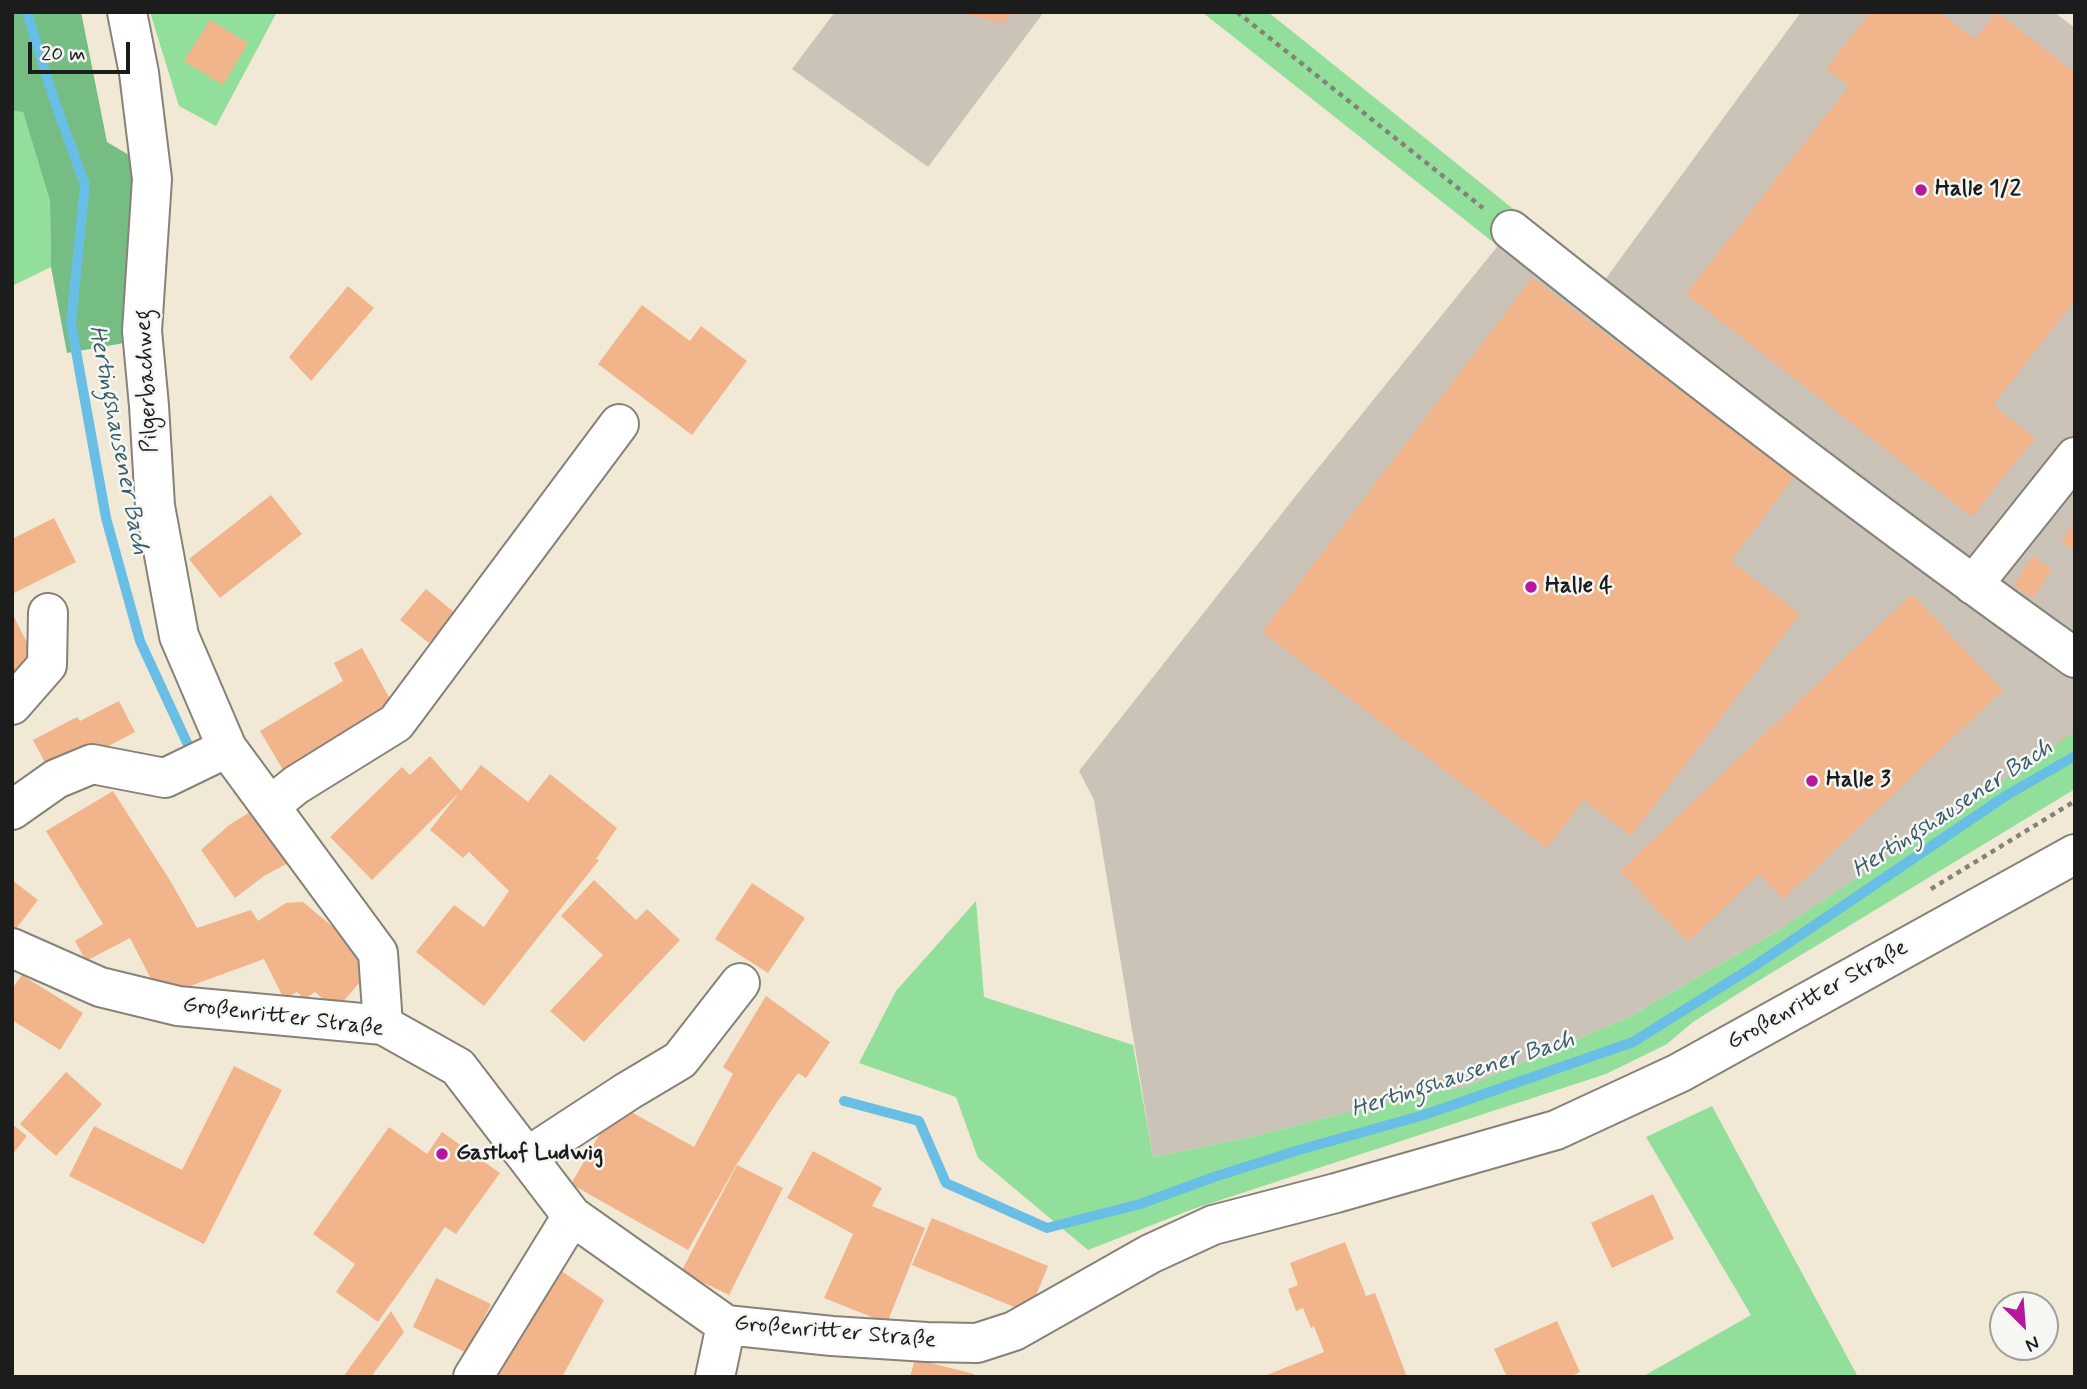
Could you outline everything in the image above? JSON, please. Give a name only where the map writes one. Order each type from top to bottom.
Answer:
[{"type":"street","name":"Pilgerbachweg","points":[[127,12],[139,73],[152,179],[142,331],[155,506],[179,636],[227,748],[379,953],[383,1025]]},
{"type":"street","points":[[1511,230],[1627,322],[1973,585],[2075,658]]},
{"type":"street","points":[[270,806],[296,785],[396,723],[619,424]]},
{"type":"street","points":[[1973,585],[2075,457]]},
{"type":"street","points":[[12,705],[47,665],[48,613]]},
{"type":"street","points":[[12,810],[55,779],[92,764],[165,778],[227,748]]},
{"type":"street","name":"Großenritter Straße","points":[[12,948],[100,987],[178,1006],[383,1025],[458,1067],[572,1216],[726,1325],[832,1336],[977,1343],[1014,1331],[1150,1254],[1213,1225],[1556,1130],[1679,1073],[2075,854]]},
{"type":"street","points":[[527,1157],[680,1060],[740,983]]},
{"type":"street","points":[[473,1377],[572,1216]]},
{"type":"street","points":[[715,1377],[726,1325]]},
{"type":"path","points":[[1237,12],[1511,230]]},
{"type":"shaded area","points":[[835,12],[1044,12],[928,167],[792,69]]},
{"type":"shaded area","points":[[1801,12],[2054,12],[2075,28],[2075,733],[1776,932],[1629,1017],[1465,1087],[1404,1097],[1260,1135],[1153,1157],[1094,800],[1079,771],[1302,488],[1522,216],[1604,281]]},
{"type":"green space","points":[[12,12],[81,12],[107,142],[134,158],[124,343],[67,353],[51,267],[50,201],[23,112],[12,111]]},
{"type":"green space","points":[[150,12],[277,12],[216,126],[179,106]]},
{"type":"green space","points":[[1202,12],[1268,12],[1522,216],[1498,246]]},
{"type":"green space","points":[[12,111],[23,112],[50,201],[51,267],[12,286]]},
{"type":"green space","points":[[2075,732],[2075,789],[1763,978],[1693,1022],[1667,1044],[1606,1074],[1193,1209],[1088,1250],[978,1158],[956,1097],[859,1063],[896,991],[976,901],[984,997],[1133,1045],[1153,1157],[1260,1135],[1404,1097],[1465,1087],[1629,1017],[1776,932]]},
{"type":"green space","points":[[1712,1106],[1858,1377],[1642,1377],[1751,1315],[1646,1137]]},
{"type":"building","points":[[957,12],[1013,12],[1003,23]]},
{"type":"building","name":"Halle 1/2","points":[[1870,12],[1940,12],[1974,39],[1997,12],[2075,73],[2075,300],[1993,405],[2035,438],[1972,517],[1686,294],[1849,86],[1826,69]]},
{"type":"building","points":[[210,20],[248,43],[223,85],[184,61]]},
{"type":"building","name":"Halle 4","points":[[1532,278],[1794,477],[1731,561],[1800,614],[1631,836],[1584,800],[1547,848],[1262,632]]},
{"type":"building","points":[[348,286],[374,308],[311,381],[289,357]]},
{"type":"building","points":[[642,305],[690,341],[701,326],[747,361],[692,435],[598,364]]},
{"type":"building","points":[[271,495],[302,534],[220,598],[189,559]]},
{"type":"building","points":[[54,518],[76,562],[12,594],[12,539]]},
{"type":"building","points":[[2075,521],[2075,551],[2061,542]]},
{"type":"building","points":[[2033,556],[2052,569],[2033,598],[2013,585]]},
{"type":"building","points":[[426,589],[455,613],[429,643],[400,620]]},
{"type":"building","name":"Halle 3","points":[[1912,594],[2003,690],[1783,899],[1759,874],[1688,942],[1620,871]]},
{"type":"building","points":[[12,613],[40,668],[12,683]]},
{"type":"building","points":[[362,648],[396,710],[289,780],[260,731],[343,681],[334,663]]},
{"type":"building","points":[[119,701],[135,732],[52,776],[33,740],[77,717],[80,721]]},
{"type":"building","points":[[430,756],[461,791],[372,880],[330,837],[402,767],[410,775]]},
{"type":"building","points":[[481,765],[528,802],[550,774],[617,828],[596,859],[599,860],[484,1006],[416,952],[454,905],[484,927],[509,891],[469,852],[463,858],[430,830]]},
{"type":"building","points":[[113,791],[197,928],[251,910],[258,921],[286,903],[303,902],[376,963],[336,1010],[315,992],[304,999],[297,992],[284,999],[264,959],[160,997],[130,938],[86,961],[75,941],[103,924],[46,831]]},
{"type":"building","points":[[255,809],[288,863],[264,876],[235,898],[201,850],[229,825]]},
{"type":"building","points":[[12,880],[38,900],[12,934]]},
{"type":"building","points":[[594,880],[636,920],[647,909],[680,940],[584,1042],[550,1011],[603,955],[561,916]]},
{"type":"building","points":[[752,883],[805,918],[768,973],[715,939]]},
{"type":"building","points":[[22,975],[83,1013],[60,1050],[12,1020],[12,989]]},
{"type":"building","points":[[766,996],[830,1042],[806,1078],[798,1073],[777,1102],[737,1164],[688,1250],[571,1184],[617,1104],[694,1147],[733,1074],[723,1067]]},
{"type":"building","points":[[234,1066],[282,1090],[204,1244],[69,1176],[94,1126],[182,1170]]},
{"type":"building","points":[[66,1072],[102,1104],[56,1156],[20,1124]]},
{"type":"building","points":[[12,1124],[27,1136],[12,1155]]},
{"type":"building","points":[[389,1127],[427,1154],[442,1132],[500,1173],[456,1234],[445,1227],[378,1322],[336,1292],[355,1264],[313,1234]]},
{"type":"building","points":[[813,1151],[882,1188],[872,1206],[925,1228],[887,1323],[824,1298],[853,1234],[787,1198]]},
{"type":"building","points":[[737,1165],[783,1188],[729,1295],[681,1272]]},
{"type":"building","points":[[1653,1194],[1674,1239],[1612,1268],[1591,1223]]},
{"type":"building","points":[[932,1218],[1048,1266],[1029,1313],[912,1265]]},
{"type":"building","points":[[1345,1242],[1366,1296],[1375,1293],[1407,1377],[1262,1377],[1324,1352],[1314,1326],[1311,1328],[1303,1308],[1296,1311],[1288,1289],[1298,1285],[1290,1263]]},
{"type":"building","points":[[551,1264],[604,1300],[562,1377],[497,1377]]},
{"type":"building","points":[[436,1278],[491,1304],[467,1353],[413,1327]]},
{"type":"building","points":[[391,1311],[404,1332],[373,1374],[376,1377],[343,1377]]},
{"type":"building","points":[[1557,1321],[1580,1372],[1570,1377],[1507,1377],[1494,1349]]},
{"type":"building","points":[[915,1359],[974,1374],[973,1377],[910,1377]]},
{"type":"waterway","name":"Hertingshausener Bach","points":[[27,12],[52,94],[85,185],[71,323],[106,518],[140,641],[189,747]]},
{"type":"waterway","name":"Hertingshausener Bach","points":[[844,1101],[919,1121],[946,1183],[1047,1228],[1140,1204],[1299,1150],[1424,1115],[1633,1042],[1753,967],[2007,795],[2075,756]]},
{"type":"place","name":"Halle 1/2","points":[[1921,190]]},
{"type":"place","name":"Halle 4","points":[[1531,587]]},
{"type":"place","name":"Halle 3","points":[[1812,781]]},
{"type":"place","name":"Gasthof Ludwig","points":[[442,1154]]}]
